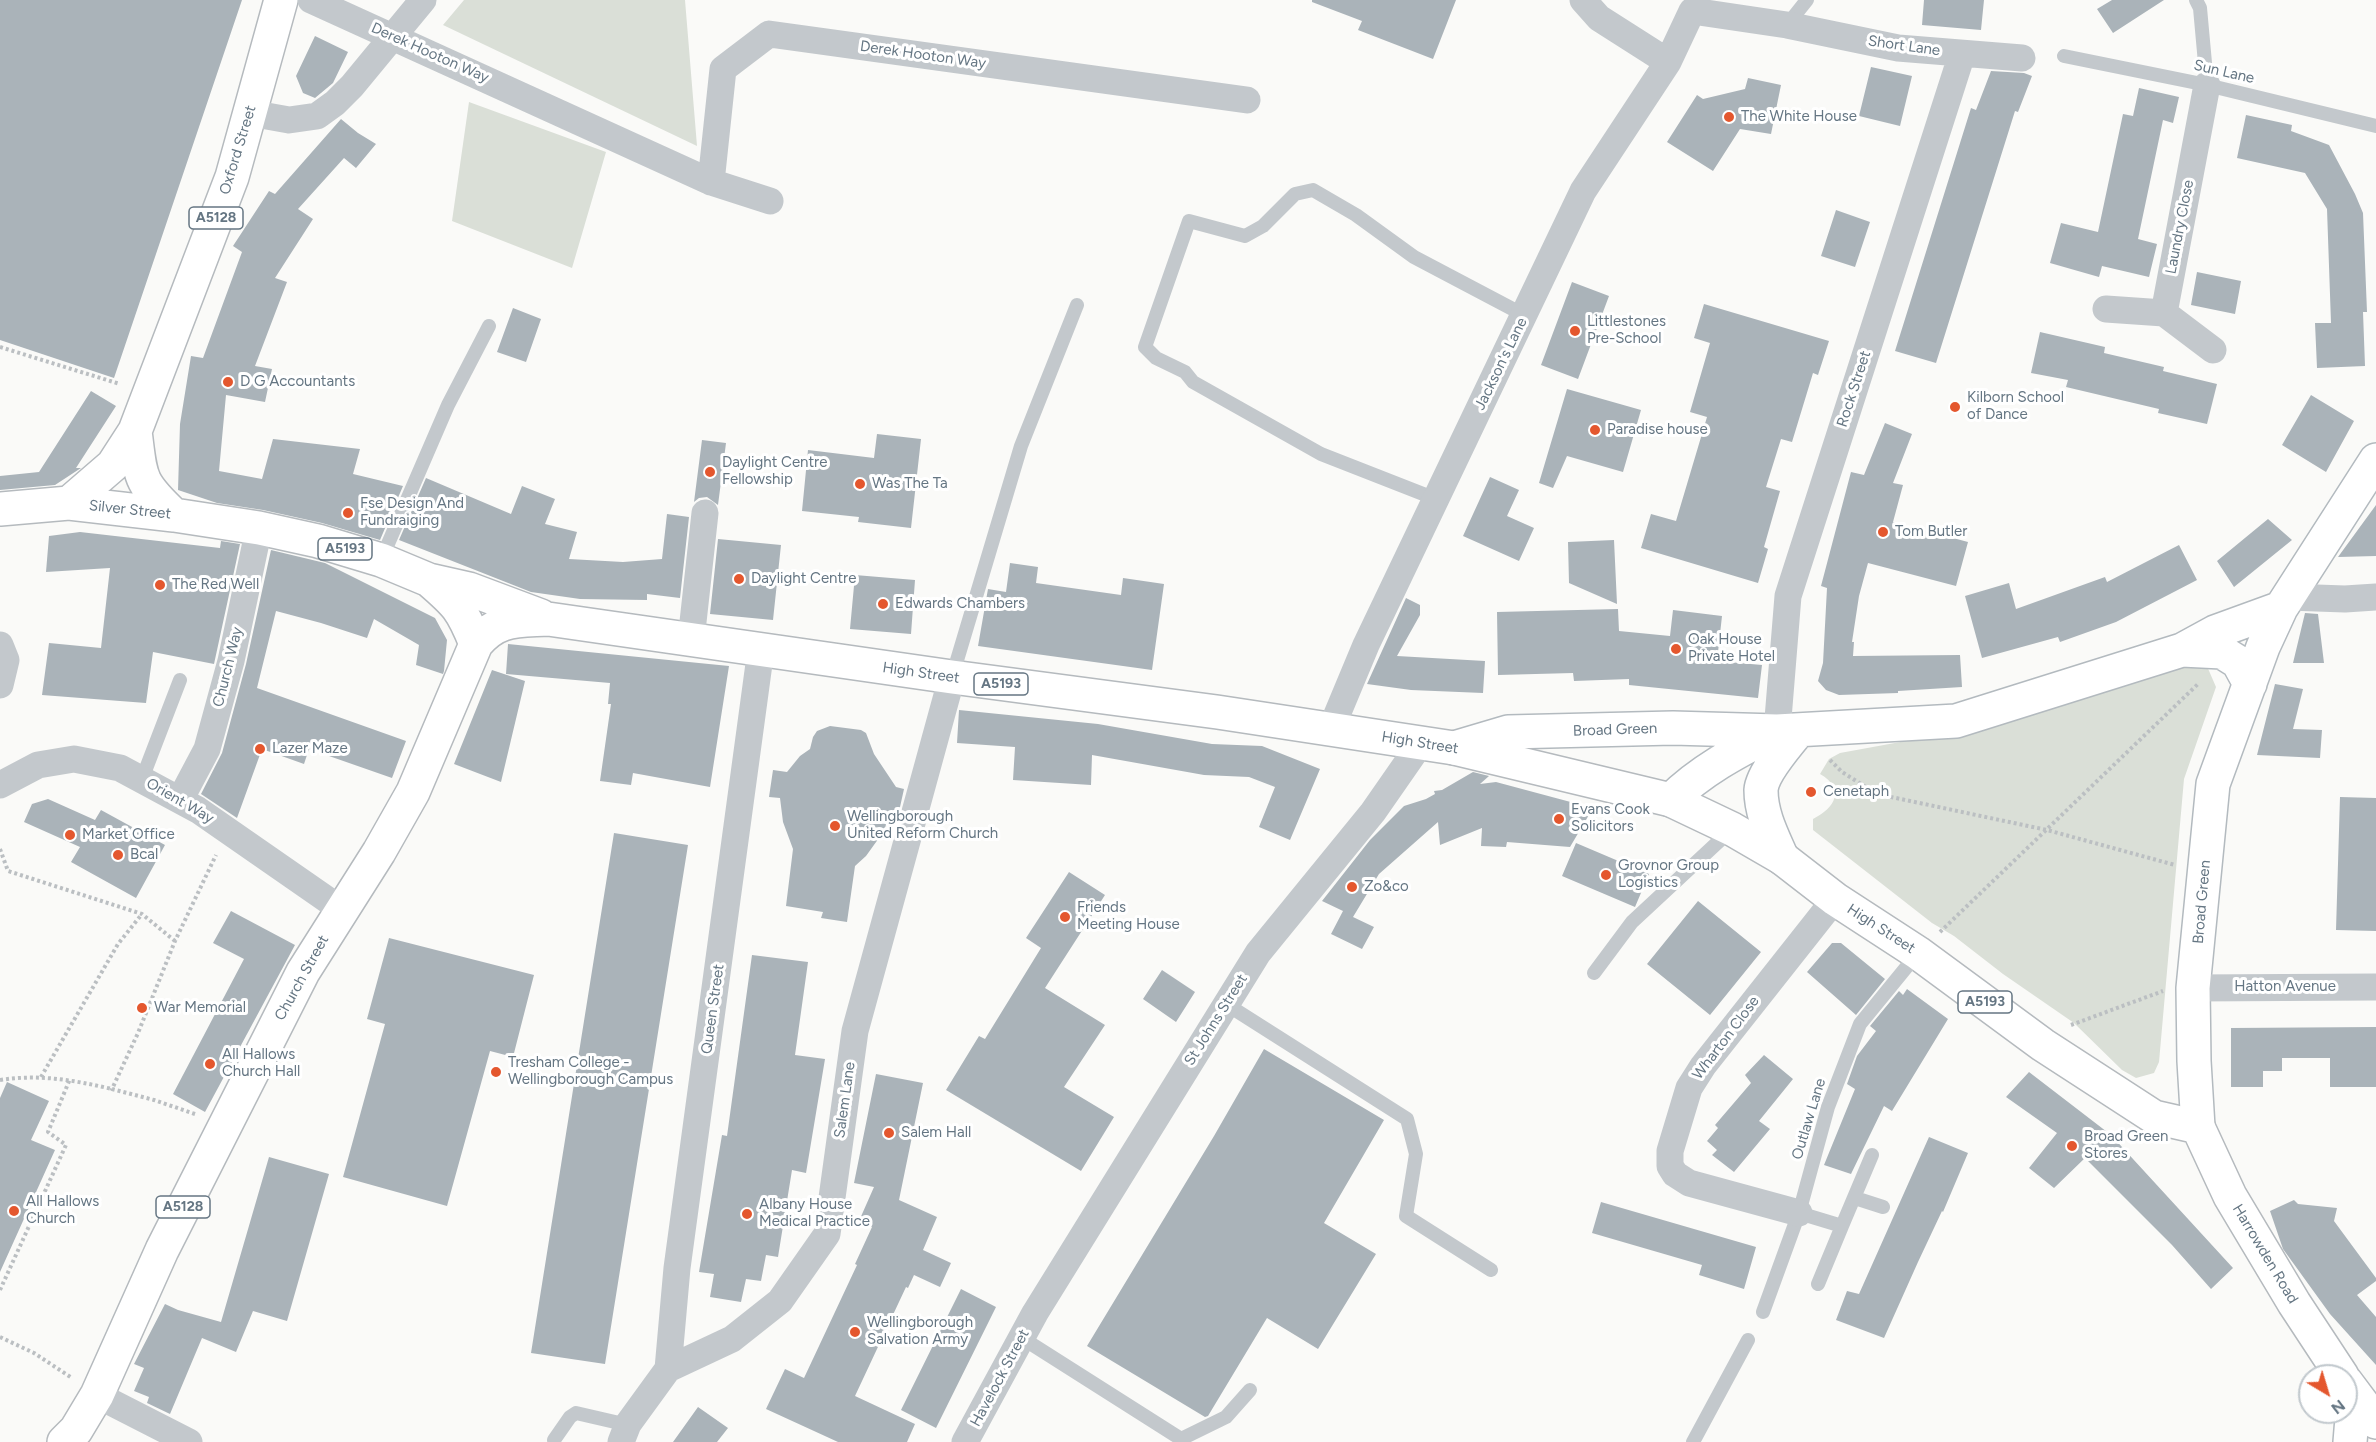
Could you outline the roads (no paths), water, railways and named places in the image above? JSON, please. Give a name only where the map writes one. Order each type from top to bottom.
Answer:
[{"type":"main road","name":"Oxford Street","points":[[69,503],[113,465],[135,431],[232,177],[280,0]]},
{"type":"main road","name":"Oxford Street","points":[[135,431],[141,476],[155,496],[174,514]]},
{"type":"main road","name":"Broad Green","points":[[2198,1127],[2193,988],[2213,784],[2263,647],[2284,602],[2376,460]]},
{"type":"main road","name":"Silver Street","points":[[0,509],[69,503],[174,514],[259,528]]},
{"type":"main road","name":"High Street","points":[[259,528],[318,541],[381,560],[429,580],[469,589],[548,619],[952,677],[1217,712],[1454,748],[1671,800],[1732,829],[1782,858],[1835,899],[1918,953],[2043,1044],[2154,1117],[2198,1127]]},
{"type":"main road","name":"High Street","points":[[429,580],[457,604],[465,616],[476,644]]},
{"type":"main road","name":"Broad Green","points":[[1454,748],[1508,732],[1673,728],[1802,730],[1956,721],[2182,650],[2215,632],[2284,602]]},
{"type":"main road","name":"High Street","points":[[476,644],[485,632],[503,623],[548,619]]},
{"type":"main road","name":"Church Street","points":[[64,1442],[76,1430],[97,1395],[162,1250],[303,972],[379,852],[413,792],[476,644]]},
{"type":"main road","name":"Broad Green","points":[[2182,650],[2222,652],[2238,662],[2250,684]]},
{"type":"main road","name":"Broad Green","points":[[1671,800],[1687,784],[1733,753],[1802,730]]},
{"type":"main road","points":[[1782,858],[1766,821],[1761,788],[1777,758],[1802,730]]},
{"type":"main road","name":"Harrowden Road","points":[[2198,1127],[2230,1196],[2294,1303],[2335,1364]]},
{"type":"main road","name":"Harrowden Road","points":[[2358,1398],[2376,1422]]},
{"type":"main road","points":[[2349,1424],[2350,1442]]},
{"type":"street","name":"Derek Hooton Way","points":[[311,0],[711,182],[770,201]]},
{"type":"street","points":[[250,113],[289,120],[317,116],[335,103],[352,86],[423,0]]},
{"type":"street","points":[[1596,6],[1668,62]]},
{"type":"street","name":"Short Lane","points":[[1692,11],[1787,25],[1898,48],[2022,58]]},
{"type":"street","name":"Jackson's Lane","points":[[1331,729],[1366,645],[1583,191],[1668,62],[1692,11]]},
{"type":"street","name":"Derek Hooton Way","points":[[711,182],[723,69],[769,34],[1247,100]]},
{"type":"street","name":"Rock Street","points":[[1802,730],[1788,597],[1962,54]]},
{"type":"street","name":"Laundry Close","points":[[2164,313],[2207,85]]},
{"type":"street","points":[[2106,309],[2164,313],[2213,350]]},
{"type":"street","points":[[691,640],[705,513]]},
{"type":"street","name":"Church Way","points":[[180,800],[207,749],[231,660],[259,528]]},
{"type":"street","points":[[2284,602],[2376,597]]},
{"type":"street","points":[[0,645],[6,660],[0,685]]},
{"type":"street","name":"Queen Street","points":[[668,1370],[677,1268],[761,649]]},
{"type":"street","name":"Salem Lane","points":[[624,1434],[668,1370],[732,1339],[780,1301],[827,1234],[855,1031],[952,677]]},
{"type":"street","name":"St Johns Street","points":[[1035,1313],[1258,954],[1373,812],[1421,743]]},
{"type":"street","name":"Orient Way","points":[[0,785],[38,765],[74,759],[120,768],[180,800],[228,830],[342,910]]},
{"type":"street","name":"Wharton Close","points":[[1799,1213],[1689,1184],[1675,1174],[1670,1166],[1670,1151],[1689,1088],[1703,1066],[1835,899]]},
{"type":"street","name":"Hatton Avenue","points":[[2193,988],[2376,987]]},
{"type":"street","name":"Havelock Street","points":[[965,1442],[1035,1313]]},
{"type":"street","points":[[97,1395],[189,1442]]},
{"type":"lane","points":[[1787,25],[1807,0]]},
{"type":"lane","points":[[2196,0],[2200,8],[2207,85]]},
{"type":"lane","name":"Sun Lane","points":[[2064,56],[2207,85],[2376,126]]},
{"type":"lane","points":[[1436,499],[1321,454],[1193,382],[1185,372],[1156,358],[1145,347],[1189,220],[1245,236],[1263,226],[1295,194],[1313,190],[1356,215],[1414,257],[1524,315]]},
{"type":"lane","points":[[952,677],[1021,446],[1077,305]]},
{"type":"lane","points":[[381,560],[448,405],[489,326]]},
{"type":"lane","points":[[142,779],[180,680]]},
{"type":"lane","points":[[1593,973],[1632,922],[1732,829]]},
{"type":"lane","name":"Outlaw Lane","points":[[1763,1312],[1799,1213],[1828,1107],[1860,1024],[1918,953]]},
{"type":"lane","points":[[1226,1005],[1407,1119],[1416,1154],[1406,1216],[1491,1270]]},
{"type":"lane","points":[[1818,1284],[1872,1155]]},
{"type":"lane","points":[[1855,1198],[1883,1206]]},
{"type":"lane","points":[[1799,1213],[1842,1226]]},
{"type":"lane","points":[[1022,1338],[1181,1438],[1226,1417],[1250,1390]]},
{"type":"lane","points":[[1693,1442],[1748,1341]]},
{"type":"lane","points":[[554,1440],[570,1417],[576,1413],[624,1434]]},
{"type":"place","name":"The White House","points":[[1729,117]]},
{"type":"place","name":"Littlestones Pre-School","points":[[1575,331]]},
{"type":"place","name":"D G Accountants","points":[[228,382]]},
{"type":"place","name":"Kilborn School of Dance","points":[[1955,407]]},
{"type":"place","name":"Paradise house","points":[[1595,430]]},
{"type":"place","name":"Daylight Centre Fellowship","points":[[710,472]]},
{"type":"place","name":"Was The Ta","points":[[860,484]]},
{"type":"place","name":"Fse Design And Fundraiging","points":[[348,513]]},
{"type":"place","name":"Tom Butler","points":[[1883,532]]},
{"type":"place","name":"Daylight Centre","points":[[739,579]]},
{"type":"place","name":"The Red Well","points":[[160,585]]},
{"type":"place","name":"Edwards Chambers","points":[[883,604]]},
{"type":"place","name":"Oak House Private Hotel","points":[[1676,649]]},
{"type":"place","name":"Lazer Maze","points":[[260,749]]},
{"type":"place","name":"Cenetaph","points":[[1811,792]]},
{"type":"place","name":"Evans Cook Solicitors","points":[[1559,819]]},
{"type":"place","name":"Wellingborough United Reform Church","points":[[835,826]]},
{"type":"place","name":"Market Office","points":[[70,835]]},
{"type":"place","name":"Bcal","points":[[118,855]]},
{"type":"place","name":"Grovnor Group Logistics","points":[[1606,875]]},
{"type":"place","name":"Zo&co","points":[[1352,887]]},
{"type":"place","name":"Friends Meeting House","points":[[1065,917]]},
{"type":"place","name":"War Memorial","points":[[142,1008]]},
{"type":"place","name":"All Hallows Church Hall","points":[[210,1064]]},
{"type":"place","name":"Tresham College - Wellingborough Campus","points":[[496,1072]]},
{"type":"place","name":"Salem Hall","points":[[889,1133]]},
{"type":"place","name":"Broad Green Stores","points":[[2072,1146]]},
{"type":"place","name":"All Hallows Church","points":[[14,1211]]},
{"type":"place","name":"Albany House Medical Practice","points":[[747,1214]]},
{"type":"place","name":"Wellingborough Salvation Army","points":[[855,1332]]}]
